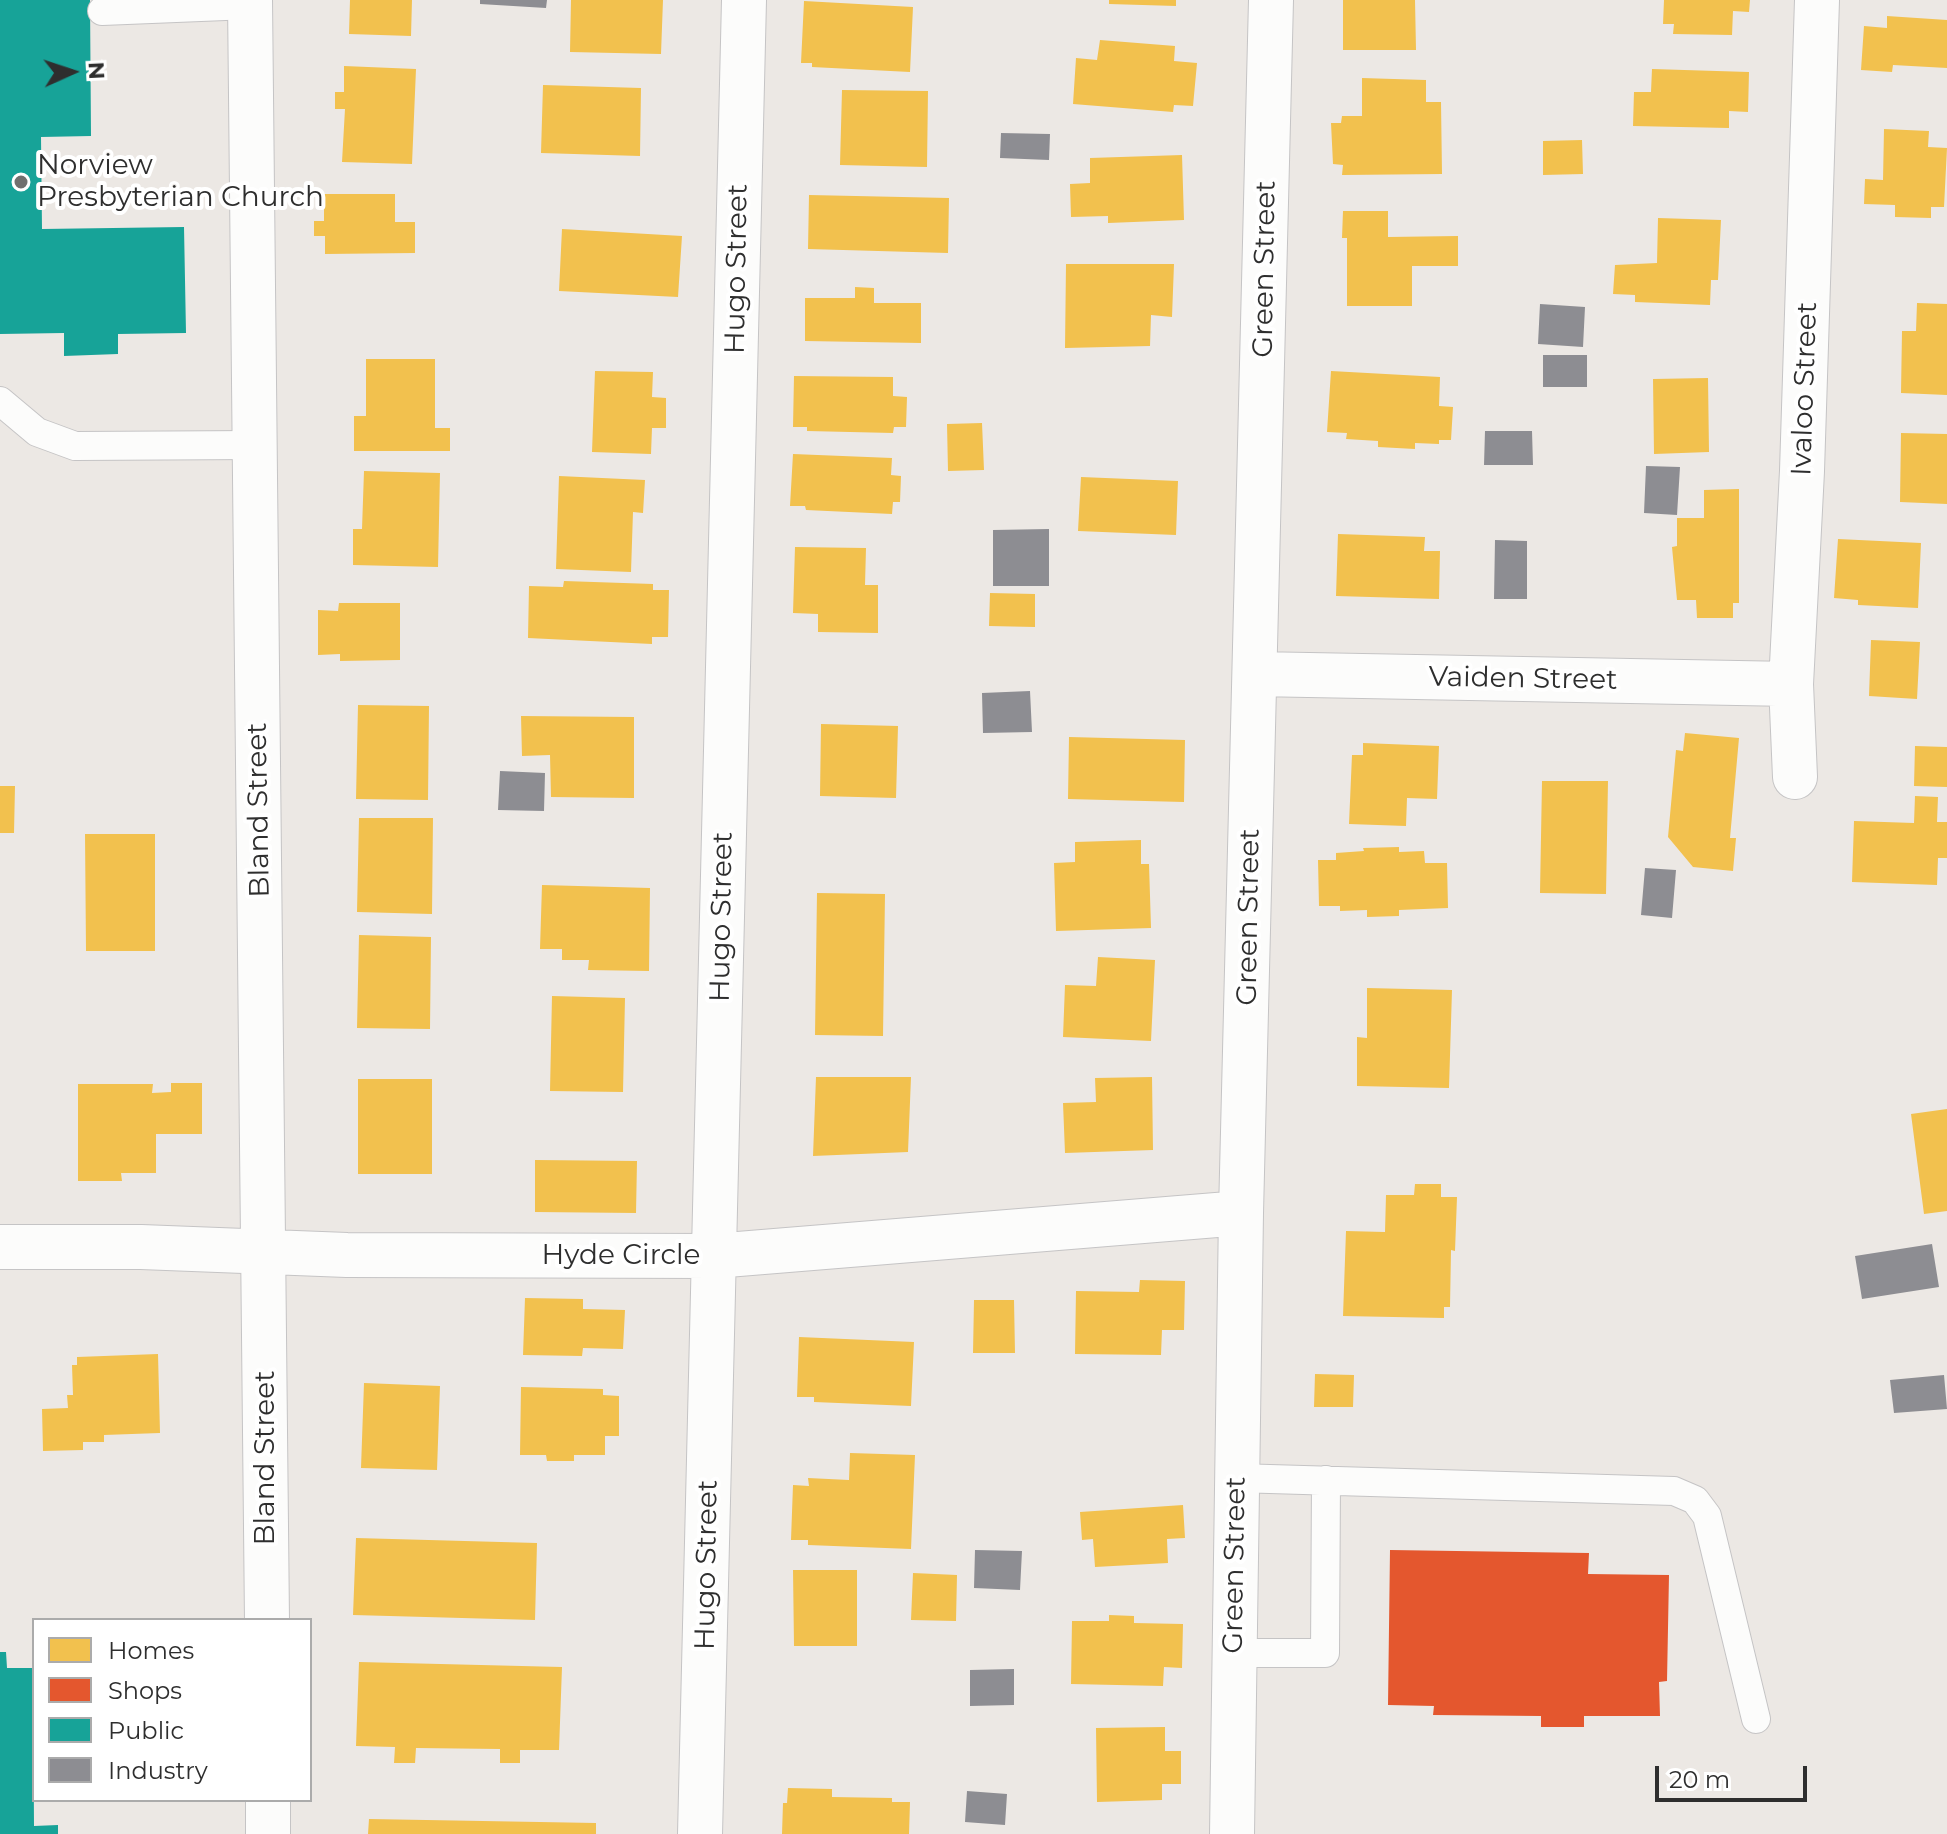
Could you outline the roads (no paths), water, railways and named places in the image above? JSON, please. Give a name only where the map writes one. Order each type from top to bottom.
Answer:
[{"type":"street","name":"Hugo Street","points":[[700,1834],[744,0]]},
{"type":"street","name":"Green Street","points":[[1232,1834],[1241,1213],[1271,0]]},
{"type":"street","name":"Ivaloo Street","points":[[1795,777],[1791,684],[1804,424],[1817,0]]},
{"type":"street","name":"Bland Street","points":[[250,2],[267,1618]]},
{"type":"street","name":"Vaiden Street","points":[[1255,674],[1791,684]]},
{"type":"street","name":"Hyde Circle","points":[[0,1247],[141,1247],[347,1255],[714,1256],[1241,1213]]},
{"type":"street","points":[[268,1802],[268,1834]]},
{"type":"lane","points":[[102,11],[250,2]]},
{"type":"lane","points":[[0,401],[37,432],[75,446],[255,445]]},
{"type":"lane","points":[[1236,1478],[1674,1491],[1695,1500],[1707,1516],[1756,1719]]},
{"type":"lane","points":[[1234,1653],[1325,1653],[1326,1480]]},
{"type":"place","name":"Norview Presbyterian Church","points":[[21,182]]}]
